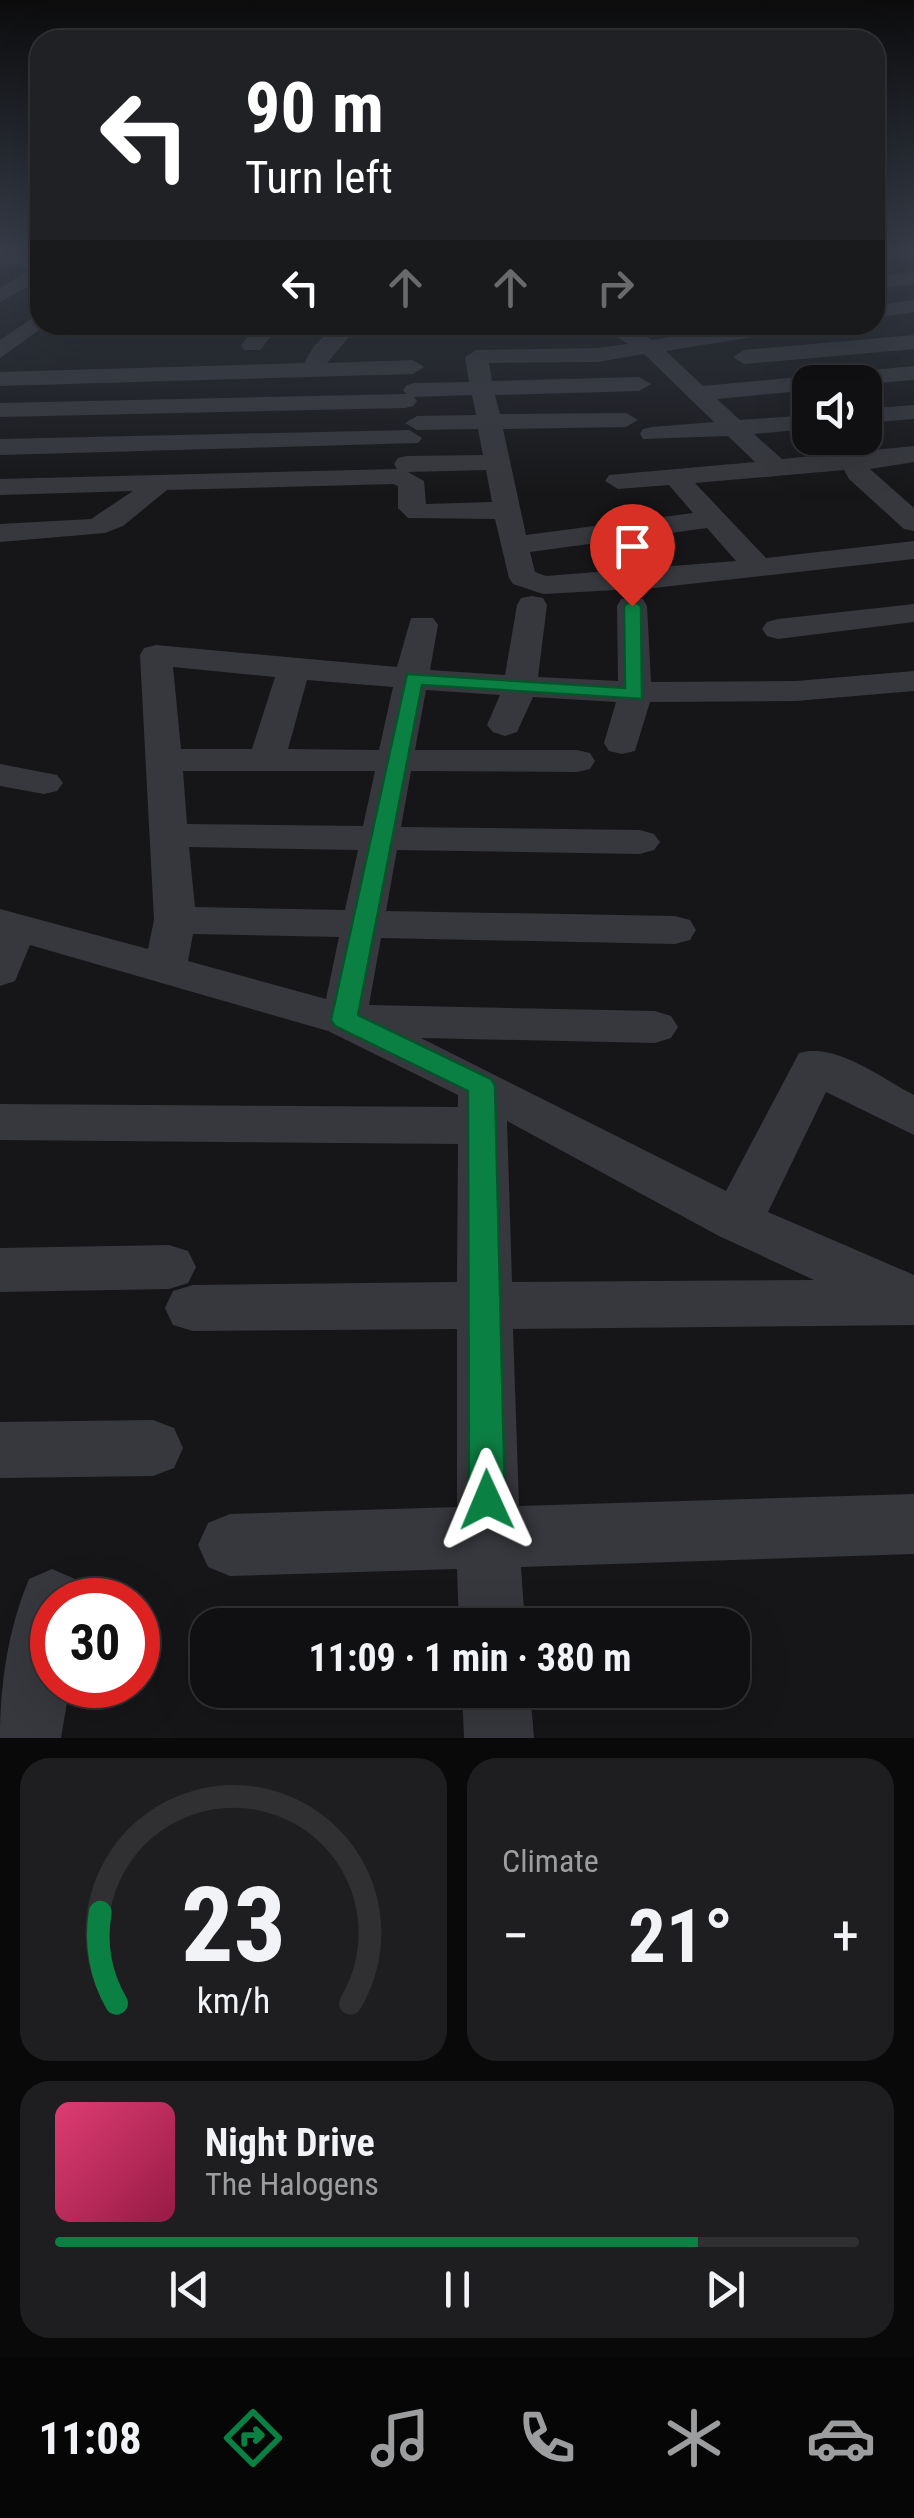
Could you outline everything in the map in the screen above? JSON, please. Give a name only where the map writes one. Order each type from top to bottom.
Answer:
[{"type":"street","points":[[0,352],[22,333]]},
{"type":"street","points":[[232,345],[250,335]]},
{"type":"street","points":[[0,380],[317,360],[339,335]]},
{"type":"street","points":[[472,350],[468,338],[512,335]]},
{"type":"street","points":[[629,335],[670,364],[776,468]]},
{"type":"street","points":[[726,335],[597,355],[476,358],[524,578],[542,585],[759,568],[914,550]]},
{"type":"street","points":[[670,364],[914,341]]},
{"type":"street","points":[[136,348],[232,345],[317,360],[409,405],[497,462]]},
{"type":"street","points":[[0,352],[39,352]]},
{"type":"street","points":[[882,377],[914,374]]},
{"type":"street","points":[[0,447],[409,405],[482,389],[638,384]]},
{"type":"street","points":[[700,392],[792,385]]},
{"type":"street","points":[[0,410],[409,405],[489,421],[626,420]]},
{"type":"street","points":[[882,415],[914,412]]},
{"type":"street","points":[[652,434],[792,424]]},
{"type":"street","points":[[618,482],[914,454]]},
{"type":"street","points":[[866,460],[857,467],[858,473],[902,501],[914,523]]},
{"type":"street","points":[[680,476],[680,482],[759,568]]},
{"type":"street","points":[[0,487],[408,477],[412,508],[418,512],[507,510]]},
{"type":"street","points":[[0,533],[95,527],[113,520],[160,483]]},
{"type":"street","points":[[514,546],[584,532],[714,519]]},
{"type":"street","points":[[505,725],[520,687],[532,605]]},
{"type":"street","points":[[622,743],[635,695],[632,606]]},
{"type":"street","points":[[778,629],[914,613]]},
{"type":"street","points":[[344,1020],[422,625]]},
{"type":"street","points":[[165,969],[175,920],[156,655],[293,670],[635,695],[840,690],[914,680]]},
{"type":"street","points":[[267,760],[293,670]]},
{"type":"street","points":[[162,760],[577,762]]},
{"type":"street","points":[[0,775],[44,783]]},
{"type":"street","points":[[168,836],[640,842]]},
{"type":"street","points":[[175,920],[675,930]]},
{"type":"street","points":[[5,940],[165,969],[344,1020],[654,1027]]},
{"type":"street","points":[[344,1020],[482,1106],[914,1301]]},
{"type":"street","points":[[737,1221],[816,1065],[914,1117]]},
{"type":"street","points":[[0,1122],[482,1106]]},
{"type":"street","points":[[482,1106],[491,1608]]},
{"type":"street","points":[[0,1270],[181,1288],[484,1306],[914,1301]]},
{"type":"street","points":[[0,1450],[152,1448]]},
{"type":"street","points":[[230,1545],[914,1524]]},
{"type":"street","points":[[26,1738],[32,1708]]},
{"type":"street","points":[[497,1708],[499,1738]]},
{"type":"route","points":[[487,1500],[482,1086],[344,1020],[414,678],[635,695],[632,606]]}]
